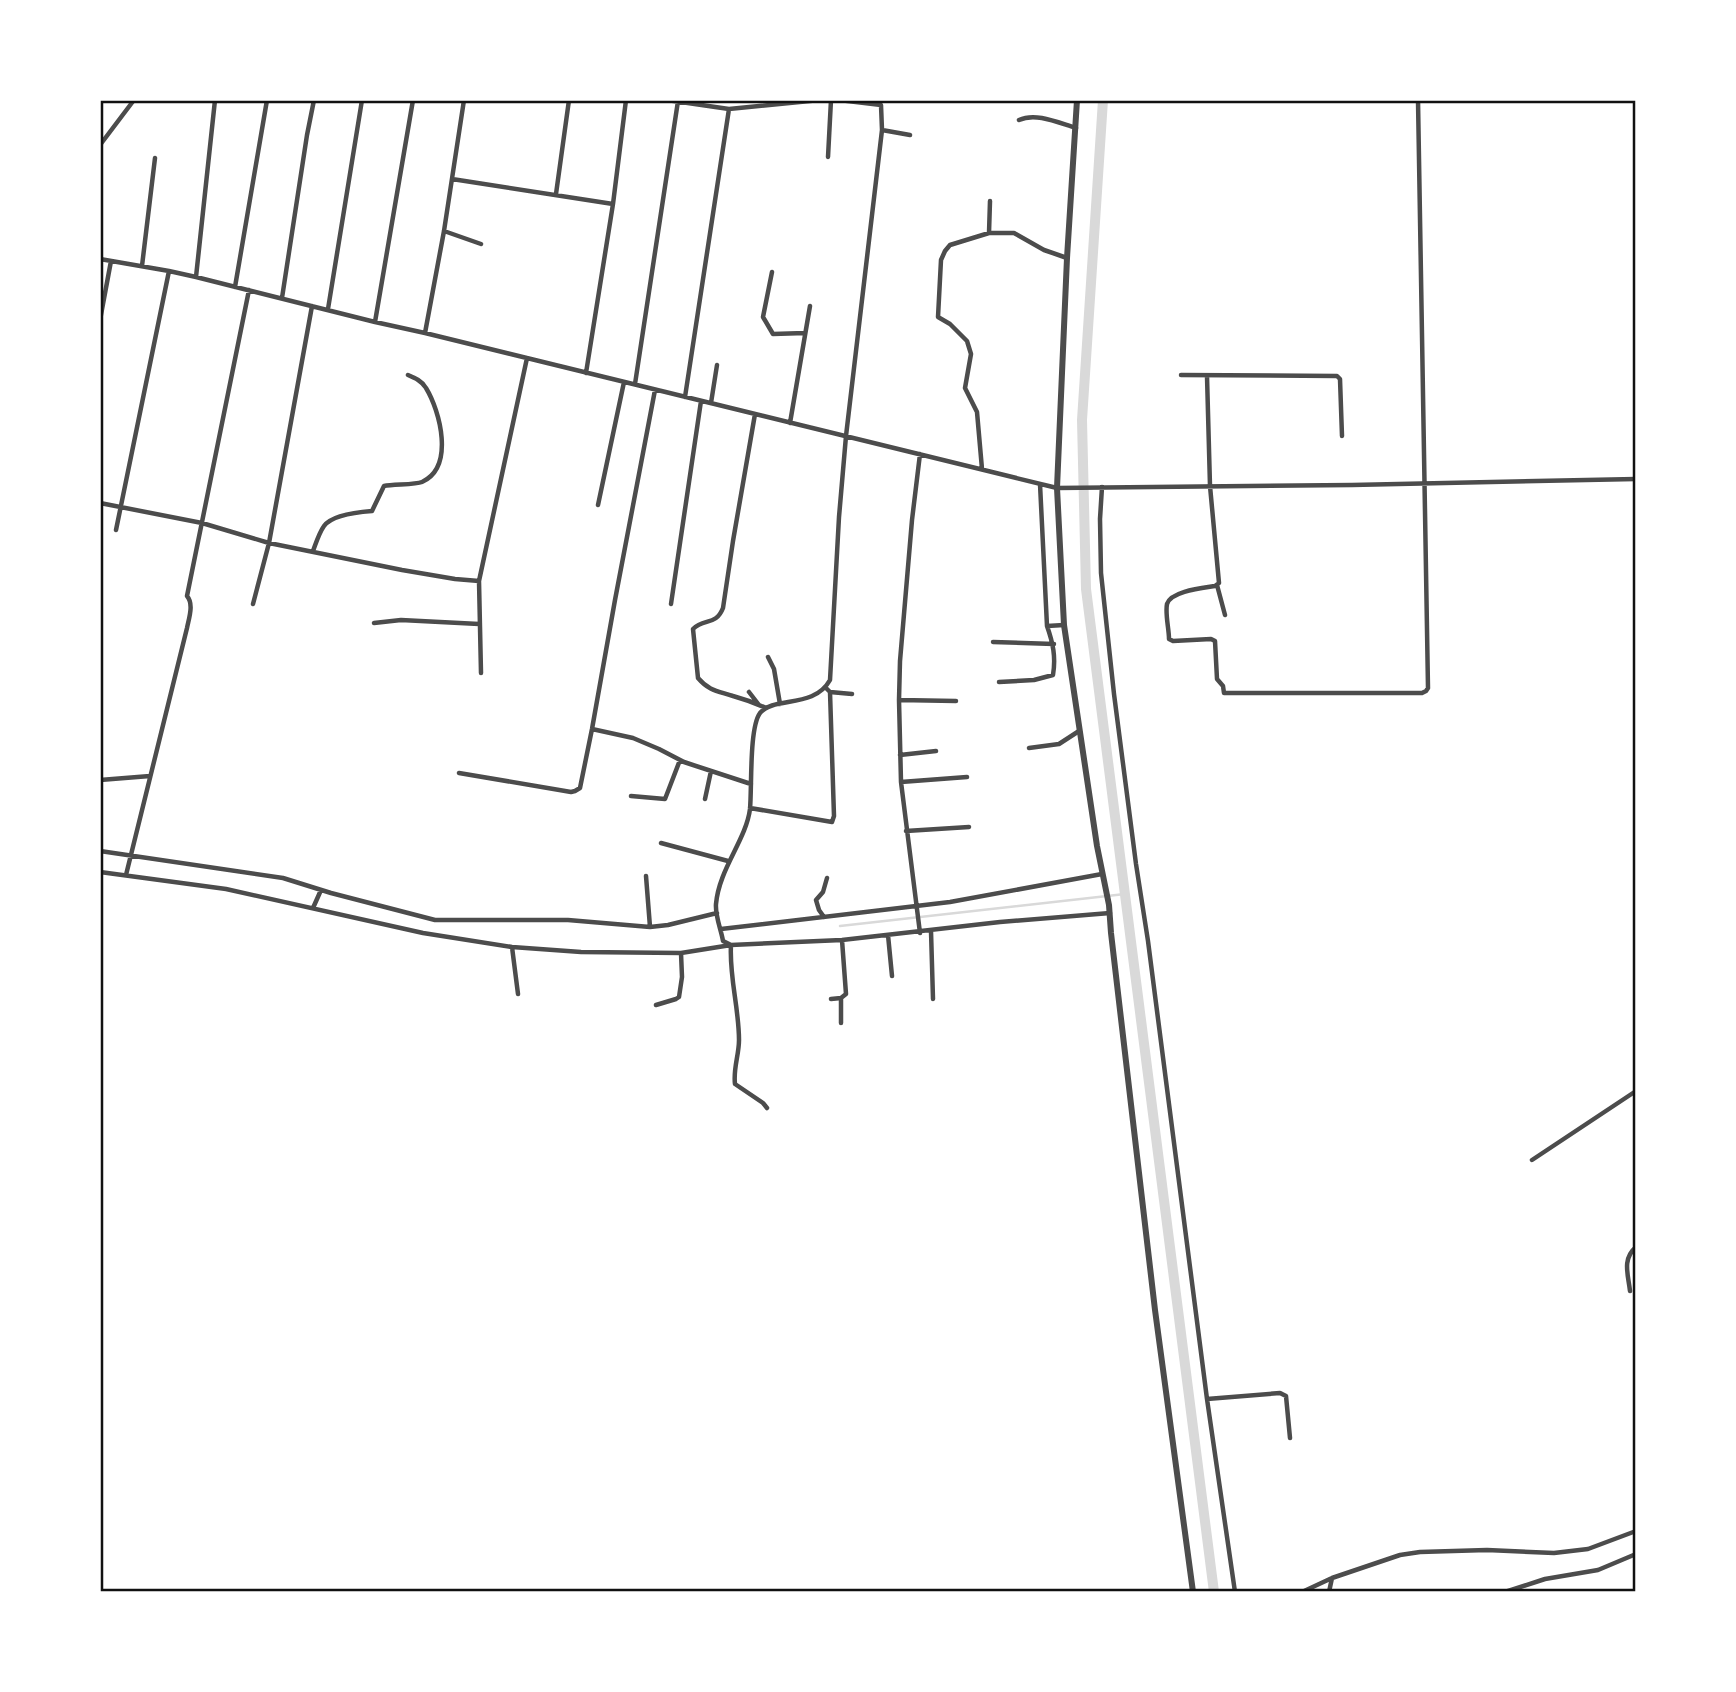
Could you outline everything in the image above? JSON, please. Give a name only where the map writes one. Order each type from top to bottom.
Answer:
[{"type":"street","points":[[100,145],[134,100]]},
{"type":"street","points":[[196,277],[215,100]]},
{"type":"street","points":[[235,287],[267,100]]},
{"type":"street","points":[[282,298],[314,100]]},
{"type":"street","points":[[328,309],[362,100]]},
{"type":"street","points":[[375,322],[412,100]]},
{"type":"street","points":[[425,333],[464,100]]},
{"type":"street","points":[[556,194],[569,100]]},
{"type":"street","points":[[586,373],[613,204],[626,100]]},
{"type":"street","points":[[667,100],[729,109],[820,100]]},
{"type":"street","points":[[828,157],[831,100]]},
{"type":"street","points":[[750,808],[832,822],[834,816],[828,690],[839,517],[882,130],[881,105],[839,100]]},
{"type":"street","points":[[1077,100],[1056,488],[1064,625],[1109,905],[1154,1297],[1193,1592]]},
{"type":"street","points":[[1217,585],[1177,594],[1168,601],[1167,612],[1171,640],[1214,641],[1217,680],[1223,686],[1224,693],[1408,693],[1426,691],[1428,688],[1418,100]]},
{"type":"street","points":[[635,384],[678,101]]},
{"type":"street","points":[[685,397],[729,109]]},
{"type":"street","points":[[1019,120],[1024,117],[1038,118],[1076,128]]},
{"type":"street","points":[[882,130],[910,135]]},
{"type":"street","points":[[142,266],[155,158]]},
{"type":"street","points":[[452,179],[613,204]]},
{"type":"street","points":[[989,233],[990,201]]},
{"type":"street","points":[[444,231],[481,244]]},
{"type":"street","points":[[982,469],[977,412],[965,388],[971,354],[967,341],[950,324],[938,317],[945,251],[950,245],[989,233],[1014,233],[1044,250],[1067,258]]},
{"type":"street","points":[[100,259],[196,277],[1056,488],[1636,479]]},
{"type":"street","points":[[100,320],[111,261]]},
{"type":"street","points":[[116,530],[169,271]]},
{"type":"street","points":[[772,272],[763,317],[773,334],[805,333]]},
{"type":"street","points":[[126,875],[189,619],[190,599],[187,596],[249,290]]},
{"type":"street","points":[[253,604],[268,543],[312,306]]},
{"type":"street","points":[[790,423],[810,306]]},
{"type":"street","points":[[481,673],[479,581],[527,358]]},
{"type":"street","points":[[711,403],[717,365]]},
{"type":"street","points":[[313,551],[324,526],[330,520],[357,512],[372,511],[384,486],[422,482],[435,472],[443,442],[440,423],[425,387],[408,375]]},
{"type":"street","points":[[1181,375],[1338,376],[1342,436]]},
{"type":"street","points":[[1207,376],[1210,486],[1219,583],[1217,585],[1225,615]]},
{"type":"street","points":[[598,505],[624,382]]},
{"type":"street","points":[[459,773],[571,792],[580,788],[655,390]]},
{"type":"street","points":[[671,604],[701,401]]},
{"type":"street","points":[[755,414],[723,608],[715,620],[693,629],[698,678],[717,692],[730,694],[766,708]]},
{"type":"street","points":[[919,930],[901,782],[899,700],[902,636],[920,454]]},
{"type":"street","points":[[999,682],[1034,680],[1054,675],[1054,644],[1047,626],[1040,484]]},
{"type":"street","points":[[1099,487],[1101,573],[1113,684],[1235,1592]]},
{"type":"street","points":[[100,503],[202,523],[268,543],[402,570],[479,581]]},
{"type":"street","points":[[374,623],[401,620],[479,624]]},
{"type":"street","points":[[1047,626],[1064,625]]},
{"type":"street","points":[[993,642],[1054,644]]},
{"type":"street","points":[[768,657],[774,668],[780,704]]},
{"type":"street","points":[[731,945],[723,941],[716,908],[717,896],[750,808],[758,717],[766,708],[828,690],[852,694]]},
{"type":"street","points":[[749,692],[759,705]]},
{"type":"street","points":[[899,700],[956,701]]},
{"type":"street","points":[[592,729],[633,738],[680,760],[751,784]]},
{"type":"street","points":[[1029,748],[1059,744],[1079,731]]},
{"type":"street","points":[[900,755],[936,751]]},
{"type":"street","points":[[631,796],[665,799],[680,760]]},
{"type":"street","points":[[705,799],[711,771]]},
{"type":"street","points":[[100,780],[150,776]]},
{"type":"street","points":[[901,782],[967,777]]},
{"type":"street","points":[[906,831],[969,827]]},
{"type":"street","points":[[661,843],[729,862]]},
{"type":"street","points":[[100,851],[283,878],[435,920],[568,920],[650,927],[717,913]]},
{"type":"street","points":[[100,872],[226,889],[423,933],[512,947],[581,952],[681,953],[731,945],[842,940],[919,930],[1110,913]]},
{"type":"street","points":[[722,931],[824,917],[917,909],[1102,874]]},
{"type":"street","points":[[646,876],[650,927]]},
{"type":"street","points":[[824,917],[816,900],[823,892],[827,878]]},
{"type":"street","points":[[313,908],[321,890]]},
{"type":"street","points":[[931,931],[933,999]]},
{"type":"street","points":[[888,935],[892,976]]},
{"type":"street","points":[[831,999],[845,997],[842,940]]},
{"type":"street","points":[[731,945],[730,963],[739,1042],[735,1084],[763,1103],[766,1108]]},
{"type":"street","points":[[512,947],[518,994]]},
{"type":"street","points":[[656,1005],[680,996],[681,953]]},
{"type":"street","points":[[841,998],[841,1023]]},
{"type":"street","points":[[1532,1160],[1636,1091]]},
{"type":"street","points":[[1630,1291],[1627,1262],[1629,1253],[1636,1247]]},
{"type":"street","points":[[1207,1399],[1283,1394],[1286,1396],[1290,1438]]},
{"type":"street","points":[[1302,1592],[1332,1578],[1400,1555],[1487,1550],[1554,1553],[1588,1549],[1636,1531]]},
{"type":"street","points":[[1505,1592],[1545,1579],[1598,1570],[1636,1554]]},
{"type":"street","points":[[1329,1592],[1332,1578]]},
{"type":"waterway","points":[[1103,100],[1082,420],[1086,589],[1214,1592]]},
{"type":"waterway","points":[[840,926],[1125,894]]}]
